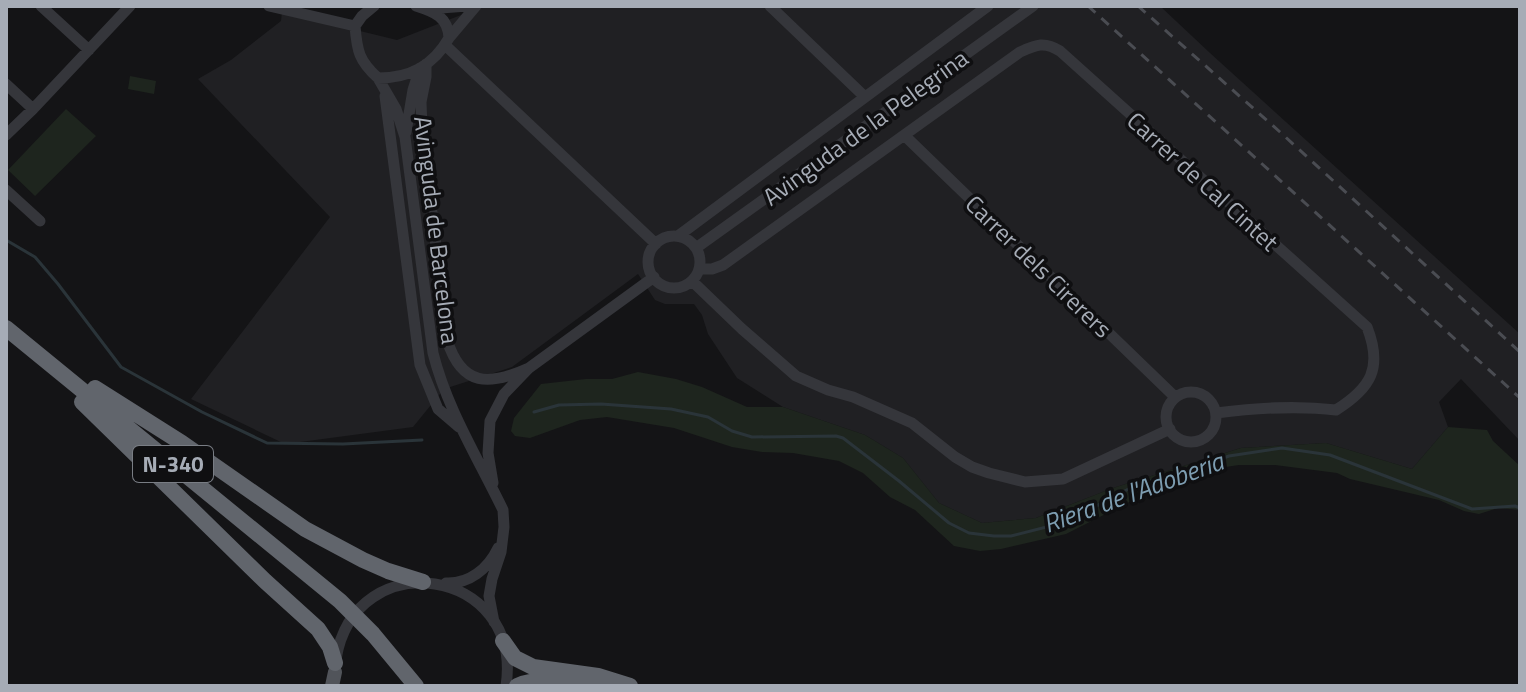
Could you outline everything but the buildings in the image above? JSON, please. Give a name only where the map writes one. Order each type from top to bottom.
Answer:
[{"type":"highway","points":[[6,328],[109,398],[195,451],[305,529],[388,571],[428,583]]},
{"type":"highway","points":[[6,328],[318,629],[330,647],[335,677]]},
{"type":"highway","name":"N-340","points":[[6,328],[340,601],[395,658],[416,686]]},
{"type":"highway","points":[[503,641],[515,658],[533,667],[598,676],[630,686]]},
{"type":"highway","points":[[517,686],[531,681],[552,680],[592,686]]},
{"type":"street","points":[[41,6],[89,50]]},
{"type":"street","points":[[6,135],[130,6]]},
{"type":"street","points":[[269,6],[355,26],[374,6]]},
{"type":"street","points":[[421,8],[467,6]]},
{"type":"street","points":[[463,430],[438,409],[420,365],[389,120],[380,80],[396,78],[423,66],[436,56],[476,6]]},
{"type":"street","points":[[770,6],[865,97]]},
{"type":"street","name":"Avinguda de la Pelegrina","points":[[678,236],[988,6]]},
{"type":"street","name":"Avinguda de la Pelegrina","points":[[696,248],[1032,7]]},
{"type":"street","points":[[421,8],[443,18],[448,28],[447,42]]},
{"type":"street","name":"Avinguda de Barcelona","points":[[355,26],[358,52],[365,66],[380,80],[396,109],[405,137],[433,353],[439,376],[494,491]]},
{"type":"street","points":[[447,42],[656,244]]},
{"type":"street","name":"Avinguda de la Pelegrina","points":[[699,269],[723,265],[1020,52],[1036,45]]},
{"type":"street","name":"Carrer de Cal Cintet","points":[[1036,45],[1050,45],[1060,51],[1367,327],[1374,348],[1372,369],[1359,394],[1336,410],[1262,407],[1216,413]]},
{"type":"street","name":"Avinguda de Barcelona","points":[[405,137],[413,90],[423,66]]},
{"type":"street","name":"Avinguda de Barcelona","points":[[423,66],[426,77],[421,102],[422,128],[447,340],[452,355],[460,369],[485,380],[503,379],[529,368]]},
{"type":"street","points":[[6,84],[33,109]]},
{"type":"street","name":"Carrer dels Cirerers","points":[[904,135],[1175,397]]},
{"type":"street","points":[[6,190],[40,221]]},
{"type":"street","points":[[670,236],[678,236],[696,248],[699,269],[692,281],[672,287],[665,286],[654,277],[649,257],[656,244],[670,236]]},
{"type":"street","points":[[494,622],[489,596],[501,552],[503,510],[494,491],[488,453],[490,421],[504,394],[529,368],[654,277]]},
{"type":"street","points":[[692,281],[796,376],[912,423],[955,457],[989,473],[1025,482],[1063,479],[1170,429]]},
{"type":"street","points":[[1195,391],[1209,398],[1216,413],[1216,425],[1209,435],[1193,442],[1175,437],[1166,417],[1169,404],[1175,397],[1195,391]]},
{"type":"street","points":[[335,677],[340,639],[356,612],[368,601],[396,586],[455,584],[471,578],[486,566],[503,537]]},
{"type":"street","points":[[428,583],[446,585],[464,594],[481,606],[494,622],[507,658],[506,686]]},
{"type":"shaded area","points":[[484,6],[1160,6],[1520,334],[1520,441],[1461,379],[1439,402],[1448,427],[1412,469],[1326,443],[1241,448],[1113,488],[1036,518],[982,523],[939,503],[903,458],[865,435],[783,407],[737,378],[708,334],[702,315],[694,304],[665,304],[655,300],[638,274],[512,367],[444,389],[413,427],[285,444],[191,399],[330,217],[198,79],[231,60],[281,21],[282,12],[397,40]]},
{"type":"shaded area","points":[[130,76],[156,81],[154,94],[128,89]]},
{"type":"shaded area","points":[[66,109],[96,136],[35,196],[8,170]]},
{"type":"shaded area","points":[[638,372],[702,387],[747,407],[783,407],[865,435],[903,458],[939,503],[982,523],[1036,518],[1113,488],[1241,448],[1326,443],[1412,469],[1448,427],[1487,430],[1493,441],[1520,466],[1520,510],[1498,508],[1479,514],[1337,473],[1275,465],[1239,465],[1205,470],[1166,489],[1149,492],[1066,534],[980,551],[954,546],[915,510],[890,497],[863,473],[839,461],[732,447],[674,428],[607,417],[580,420],[530,438],[515,436],[511,431],[514,418],[541,384],[612,379]]},
{"type":"waterway","points":[[6,240],[35,257],[121,367],[202,412],[267,443],[343,444],[422,440]]},
{"type":"waterway","name":"Riera de l'Adoberia","points":[[534,412],[559,405],[601,404],[671,409],[708,417],[732,431],[752,437],[836,436],[843,438],[899,481],[949,523],[969,533],[994,536],[1011,536],[1066,522],[1138,484],[1182,473],[1229,456],[1282,448],[1330,455],[1472,509],[1520,508]]},
{"type":"railway","points":[[1088,6],[1520,398]]},
{"type":"railway","points":[[1138,6],[1520,352]]}]
